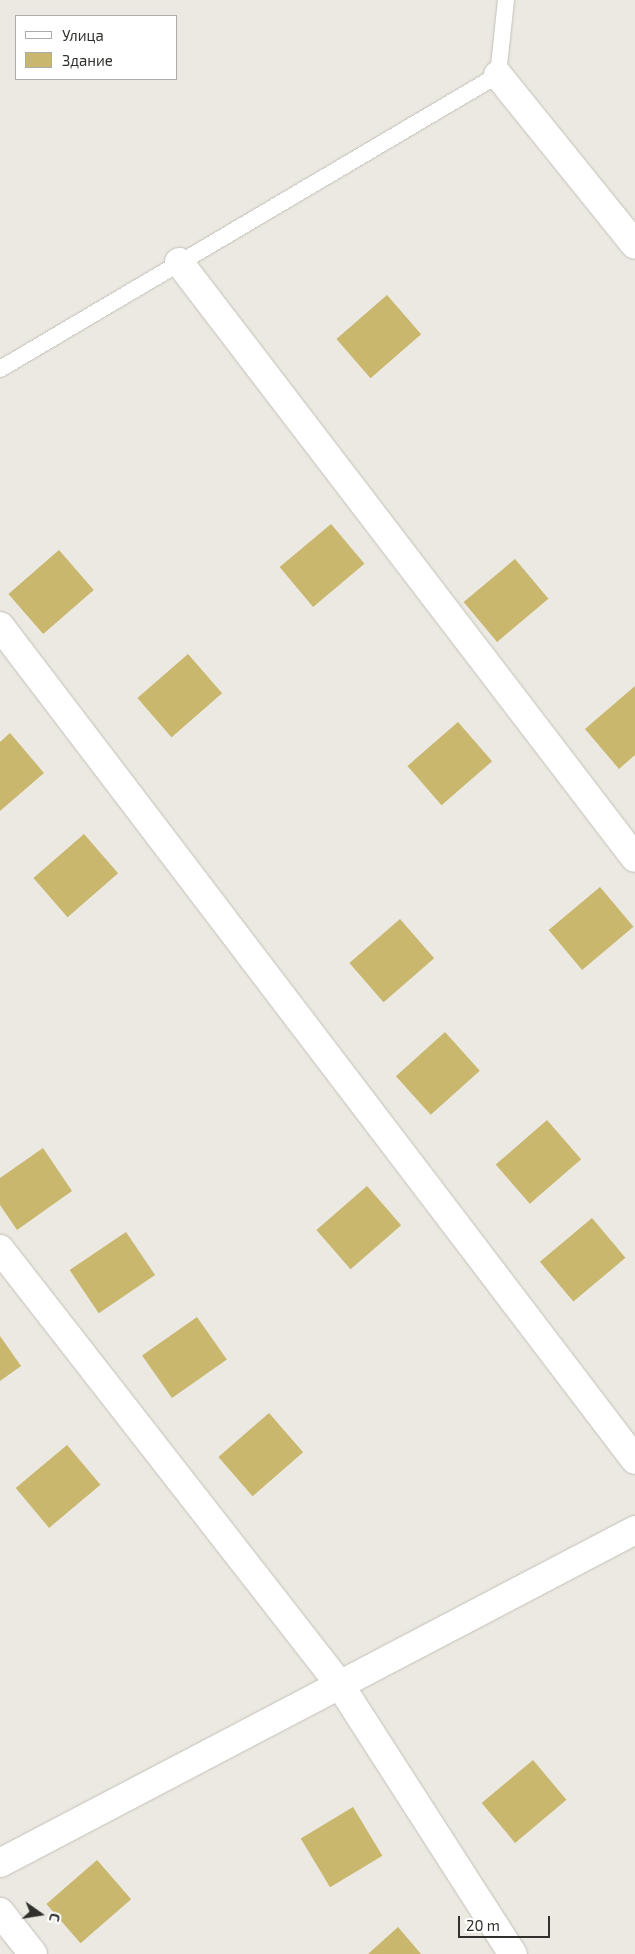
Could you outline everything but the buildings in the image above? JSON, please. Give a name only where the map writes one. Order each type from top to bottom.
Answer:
[{"type":"street","points":[[498,75],[635,244]]},
{"type":"street","points":[[179,262],[635,858]]},
{"type":"street","points":[[0,626],[635,1460]]},
{"type":"street","points":[[0,1249],[340,1685],[513,1954]]},
{"type":"street","points":[[0,1863],[635,1530]]},
{"type":"street","points":[[0,1912],[33,1954]]},
{"type":"lane","points":[[0,369],[498,75],[506,0]]}]
